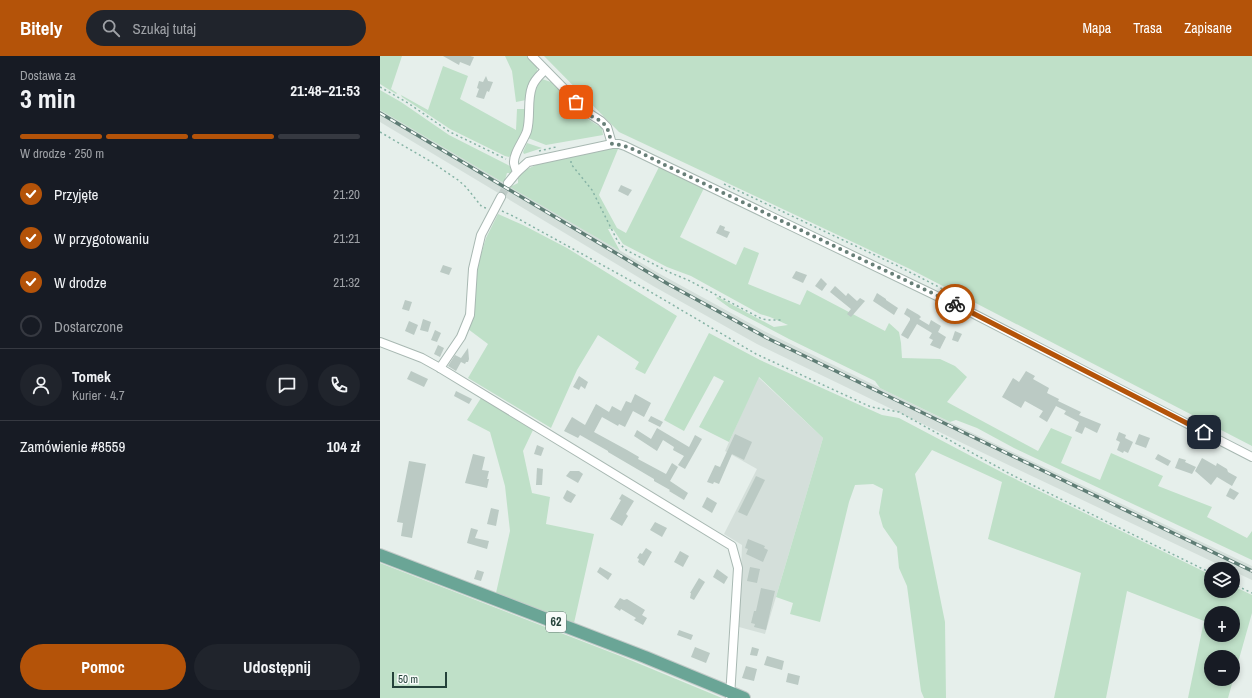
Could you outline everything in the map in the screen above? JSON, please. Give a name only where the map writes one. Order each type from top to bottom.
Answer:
[{"type":"main road","name":"62","points":[[380,555],[645,657],[730,695],[744,698]]},
{"type":"street","points":[[532,56],[587,112],[607,127],[612,144]]},
{"type":"street","points":[[517,172],[514,163],[526,133],[529,121],[532,87],[545,70]]},
{"type":"street","points":[[508,183],[528,162],[612,144],[625,146],[974,314],[1252,457]]},
{"type":"street","points":[[440,368],[461,337],[470,315],[473,269],[481,235],[501,196]]},
{"type":"street","points":[[380,342],[422,358],[440,368],[732,546],[738,568],[730,695]]},
{"type":"path","points":[[380,87],[408,103],[450,132],[514,163]]},
{"type":"path","points":[[380,132],[430,161],[466,187],[482,207],[502,211],[520,219],[644,288],[756,354],[871,407],[899,412],[1012,475],[1204,570]]},
{"type":"path","points":[[570,153],[571,164],[592,190],[618,242],[626,250],[688,280],[762,319],[782,320]]},
{"type":"path","points":[[1240,587],[1252,593]]},
{"type":"shaded area","points":[[380,110],[660,274],[764,331],[964,429],[1252,566],[1252,580],[1240,574],[1240,562],[1213,562],[757,344],[653,286],[380,122]]},
{"type":"shaded area","points":[[758,377],[823,438],[765,634],[739,627],[742,545],[724,534],[757,469],[725,451]]},
{"type":"green space","points":[[380,56],[402,56],[391,89],[397,93],[396,94],[380,84]]},
{"type":"green space","points":[[505,56],[528,56],[537,67],[537,71],[533,78],[526,100],[516,102],[512,71]]},
{"type":"green space","points":[[544,56],[1252,56],[1252,446],[910,269],[619,132]]},
{"type":"green space","points":[[443,66],[468,76],[460,99],[516,130],[517,109],[526,109],[522,135],[517,147],[509,157],[450,129],[402,97],[401,95],[428,110]]},
{"type":"green space","points":[[542,79],[551,82],[586,118],[602,128],[603,135],[546,145],[528,138],[533,122],[534,94]]},
{"type":"green space","points":[[380,90],[401,102],[449,135],[508,165],[511,167],[511,173],[507,173],[504,183],[380,110]]},
{"type":"green space","points":[[527,143],[542,148],[524,154],[523,152]]},
{"type":"green space","points":[[613,148],[618,149],[599,195],[617,228],[626,233],[659,167],[704,188],[680,237],[736,265],[744,247],[759,253],[748,284],[800,305],[807,290],[885,331],[889,323],[899,332],[902,358],[940,359],[955,366],[967,377],[947,402],[1038,451],[1051,428],[1072,437],[1061,463],[1100,480],[1111,453],[1163,476],[1158,486],[1212,507],[1207,517],[1247,538],[1252,531],[1252,560],[1014,448],[977,428],[956,420],[950,422],[880,388],[875,381],[730,308],[716,298],[718,297],[774,327],[788,325],[760,314],[691,276],[667,267],[623,244],[613,229],[608,229],[620,251],[510,187],[518,183],[518,177],[527,169],[543,162]]},
{"type":"green space","points":[[498,214],[567,248],[677,316],[645,374],[635,369],[639,362],[598,335],[577,370],[551,428],[468,378],[488,344],[468,329],[476,271],[486,238]]},
{"type":"green space","points":[[709,333],[760,360],[882,415],[899,418],[1005,474],[1204,572],[1204,598],[1240,598],[1240,589],[1252,595],[1252,613],[1240,656],[1240,650],[1204,650],[1204,686],[1231,686],[1228,698],[1188,698],[1204,621],[1127,591],[1106,698],[1054,698],[1081,573],[988,539],[1002,482],[932,450],[915,474],[945,622],[946,698],[924,698],[921,691],[907,586],[899,568],[897,547],[883,527],[879,513],[883,489],[873,484],[855,485],[849,502],[820,622],[790,614],[793,603],[776,597],[823,438],[759,377],[729,442],[699,427],[724,381],[714,376],[684,431],[664,420]]},
{"type":"green space","points":[[481,398],[533,430],[523,451],[532,493],[550,497],[546,524],[594,534],[574,623],[496,593],[510,531],[505,486],[490,432],[467,420]]},
{"type":"green space","points":[[380,563],[623,657],[722,698],[380,698]]},
{"type":"building","points":[[443,56],[474,57],[470,66],[460,62],[459,65]]},
{"type":"building","points":[[486,76],[488,81],[493,82],[489,92],[487,91],[484,99],[476,97],[479,89],[477,88],[479,81],[483,82]]},
{"type":"building","points":[[621,185],[632,190],[628,196],[618,191]]},
{"type":"building","points":[[720,225],[725,227],[724,230],[730,232],[727,238],[716,233]]},
{"type":"building","points":[[443,265],[452,268],[449,275],[440,272]]},
{"type":"building","points":[[796,271],[807,275],[803,283],[792,278]]},
{"type":"building","points":[[821,278],[827,284],[822,291],[815,286]]},
{"type":"building","points":[[835,286],[846,296],[848,293],[857,301],[860,298],[865,301],[851,317],[847,314],[851,309],[830,292]]},
{"type":"building","points":[[877,293],[898,308],[894,315],[873,301]]},
{"type":"building","points":[[405,300],[412,302],[409,311],[402,309]]},
{"type":"building","points":[[907,308],[919,315],[921,317],[919,319],[929,325],[931,320],[941,326],[938,332],[946,337],[940,349],[930,345],[933,340],[929,338],[932,333],[917,324],[908,339],[901,335],[910,320],[910,318],[904,314]]},
{"type":"building","points":[[423,319],[431,322],[428,332],[420,330]]},
{"type":"building","points":[[409,321],[418,325],[414,335],[405,331]]},
{"type":"building","points":[[435,330],[441,333],[437,342],[431,340]]},
{"type":"building","points":[[955,331],[962,334],[958,342],[952,340]]},
{"type":"building","points":[[438,345],[444,348],[440,357],[434,354]]},
{"type":"building","points":[[468,348],[468,362],[465,364],[461,362],[456,371],[448,366],[455,355],[461,358]]},
{"type":"building","points":[[411,371],[428,379],[424,387],[407,379]]},
{"type":"building","points":[[1026,371],[1035,376],[1033,379],[1049,388],[1047,393],[1059,399],[1058,401],[1081,412],[1079,415],[1101,424],[1097,433],[1085,427],[1082,434],[1075,431],[1079,422],[1064,414],[1066,411],[1056,406],[1047,422],[1039,417],[1043,411],[1025,401],[1021,408],[1002,397],[1013,378],[1019,382]]},
{"type":"building","points":[[579,376],[588,382],[585,389],[581,386],[579,390],[573,387]]},
{"type":"building","points":[[456,391],[472,399],[469,404],[454,396]]},
{"type":"building","points":[[635,394],[651,403],[644,417],[633,411],[625,427],[619,424],[618,426],[602,417],[594,432],[666,474],[672,463],[678,467],[670,481],[688,493],[684,500],[654,481],[654,479],[608,451],[580,435],[578,438],[564,431],[572,417],[585,425],[596,404],[609,412],[612,406],[621,411],[626,401],[631,403]]},
{"type":"building","points":[[651,416],[663,422],[660,427],[648,421]]},
{"type":"building","points":[[657,428],[689,447],[695,435],[702,439],[685,469],[678,465],[684,456],[673,450],[674,447],[663,440],[657,451],[634,436],[637,430],[651,439]]},
{"type":"building","points":[[1119,432],[1126,435],[1125,438],[1133,442],[1128,453],[1124,451],[1123,453],[1117,450],[1120,442],[1116,440]]},
{"type":"building","points":[[735,434],[752,442],[744,460],[732,454],[719,484],[707,482],[715,465],[720,467]]},
{"type":"building","points":[[1139,434],[1150,438],[1146,448],[1135,444]]},
{"type":"building","points":[[537,445],[544,448],[541,456],[534,454]]},
{"type":"building","points":[[473,454],[485,457],[482,470],[489,471],[487,488],[465,483]]},
{"type":"building","points":[[1158,454],[1171,461],[1168,466],[1155,459]]},
{"type":"building","points":[[1179,458],[1186,460],[1185,462],[1196,467],[1192,474],[1175,468]]},
{"type":"building","points":[[1202,458],[1216,466],[1217,463],[1237,477],[1232,486],[1217,477],[1211,485],[1195,471]]},
{"type":"building","points":[[409,461],[426,464],[412,538],[401,536],[403,523],[397,522]]},
{"type":"building","points":[[537,468],[543,469],[542,485],[536,485]]},
{"type":"building","points":[[570,471],[579,471],[583,474],[578,483],[566,476]]},
{"type":"building","points":[[756,476],[765,480],[747,516],[738,512]]},
{"type":"building","points":[[1230,488],[1239,493],[1234,500],[1226,496]]},
{"type":"building","points":[[567,490],[576,495],[571,503],[563,498]]},
{"type":"building","points":[[622,494],[634,501],[626,514],[628,516],[622,526],[610,519],[621,500],[619,499]]},
{"type":"building","points":[[707,497],[717,503],[712,513],[702,507]]},
{"type":"building","points":[[491,508],[499,510],[496,526],[487,524]]},
{"type":"building","points":[[655,522],[667,528],[662,537],[650,530]]},
{"type":"building","points":[[471,528],[478,530],[475,538],[489,541],[487,549],[467,543]]},
{"type":"building","points":[[748,539],[765,546],[764,548],[768,550],[763,562],[746,554],[748,549],[745,548]]},
{"type":"building","points":[[646,548],[652,552],[644,566],[638,562],[639,559],[637,558]]},
{"type":"building","points":[[680,551],[689,556],[683,567],[674,562]]},
{"type":"building","points":[[600,567],[612,574],[608,580],[597,572]]},
{"type":"building","points":[[750,567],[760,569],[757,583],[747,581]]},
{"type":"building","points":[[717,569],[728,577],[724,584],[713,577]]},
{"type":"building","points":[[477,570],[484,572],[481,581],[474,579]]},
{"type":"building","points":[[699,578],[705,582],[694,600],[690,598],[690,593]]},
{"type":"building","points":[[761,588],[775,591],[766,630],[754,627],[755,624],[751,623],[754,611],[756,611]]},
{"type":"building","points":[[620,598],[624,600],[627,599],[645,610],[642,615],[647,618],[643,625],[634,620],[636,618],[621,609],[620,611],[614,607]]},
{"type":"building","points":[[679,630],[693,635],[691,640],[677,635]]},
{"type":"building","points":[[695,647],[710,653],[706,663],[691,657]]},
{"type":"building","points":[[752,647],[759,649],[757,656],[750,655]]},
{"type":"building","points":[[767,656],[784,661],[782,670],[764,665]]},
{"type":"building","points":[[746,666],[757,669],[754,681],[742,678]]},
{"type":"building","points":[[788,673],[800,676],[798,685],[786,682]]},
{"type":"tunnel","points":[[501,197],[508,183]]},
{"type":"railway","points":[[380,113],[668,284],[767,338],[1252,571]]},
{"type":"way so far","points":[[576,102],[591,116],[601,121],[607,127],[612,144],[625,146],[955,304]]},
{"type":"route","points":[[955,304],[1204,432]]}]
